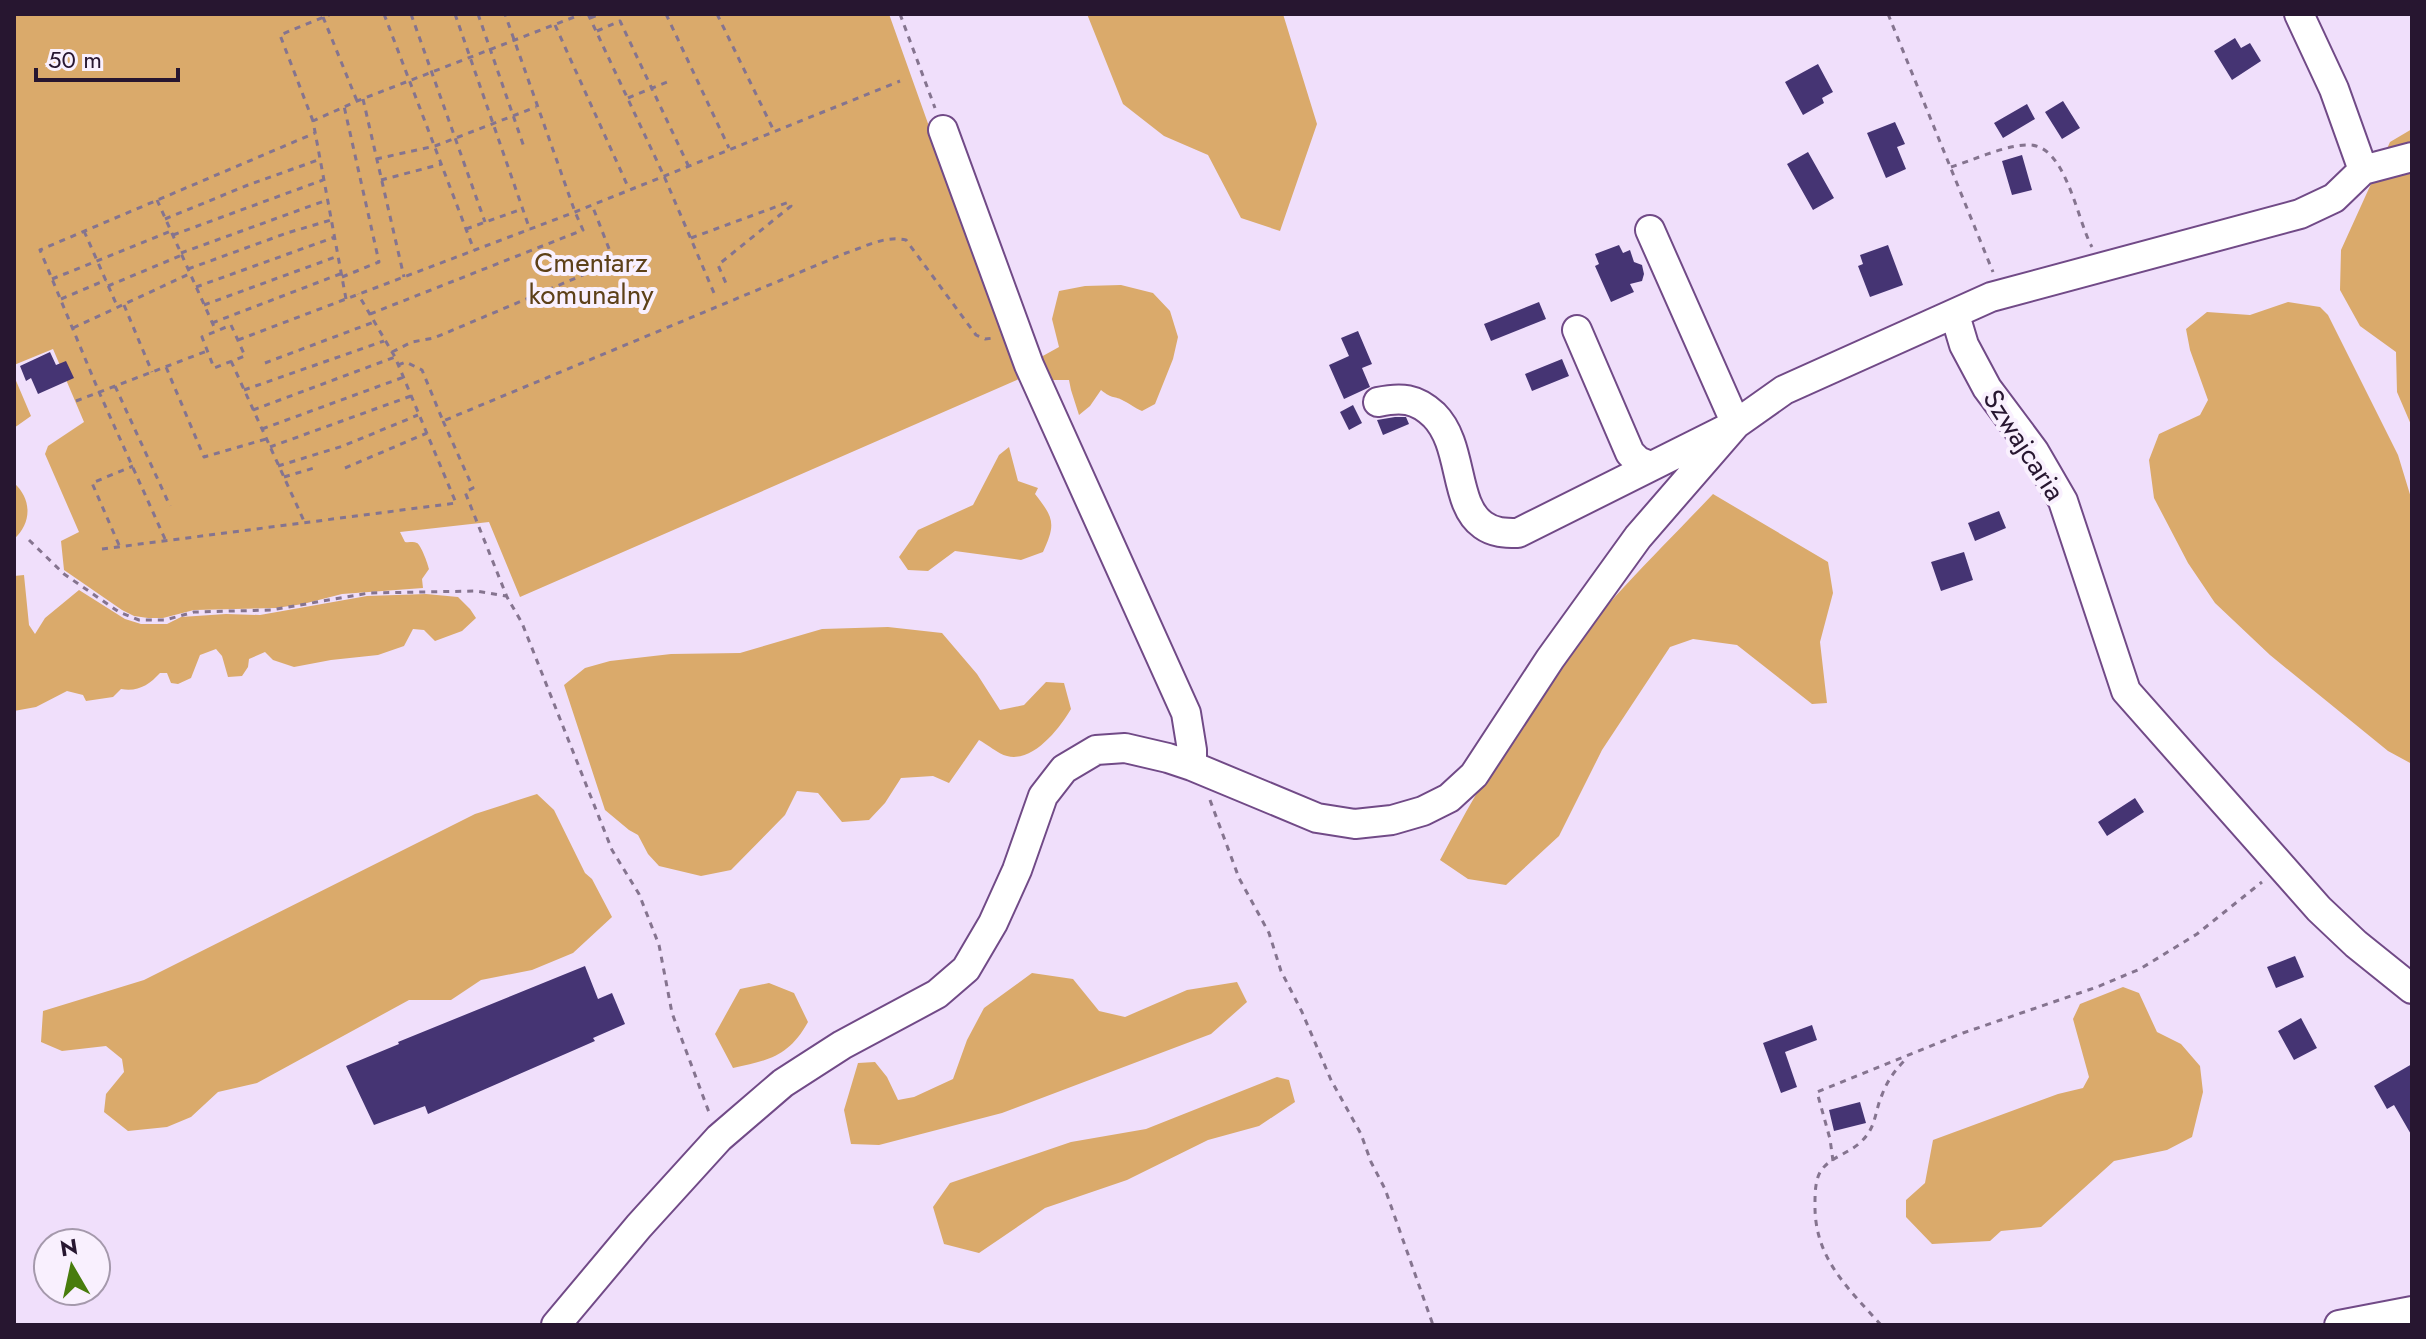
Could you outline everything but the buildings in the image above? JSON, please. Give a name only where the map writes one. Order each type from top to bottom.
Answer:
[{"type":"street","points":[[2299,14],[2334,89],[2363,170]]},
{"type":"street","points":[[943,130],[1035,378],[1186,713],[1192,766]]},
{"type":"street","points":[[1378,402],[1398,398],[1416,401],[1438,419],[1450,438],[1469,511],[1482,525],[1497,532],[1518,533],[1736,424],[1784,390],[2002,294],[2300,214],[2334,198],[2363,170],[2412,157]]},
{"type":"street","points":[[1650,230],[1736,424]]},
{"type":"street","name":"Szwajcaria","points":[[1955,315],[1964,345],[1987,388],[2034,451],[2063,501],[2069,552],[2126,691],[2281,867],[2356,944],[2412,989]]},
{"type":"street","points":[[1577,330],[1630,453],[1650,466]]},
{"type":"street","points":[[556,1325],[639,1226],[719,1138],[783,1083],[842,1045],[937,994],[966,969],[993,923],[1017,870],[1043,796],[1064,769],[1096,750],[1125,748],[1192,766],[1317,818],[1355,824],[1392,820],[1423,811],[1449,798],[1474,775],[1550,659],[1638,537],[1736,424]]},
{"type":"street","points":[[2339,1325],[2412,1311]]},
{"type":"path","points":[[331,14],[280,35],[313,121],[346,299]]},
{"type":"path","points":[[384,14],[474,251]]},
{"type":"path","points":[[411,14],[485,222]]},
{"type":"path","points":[[455,14],[530,230]]},
{"type":"path","points":[[478,14],[524,147]]},
{"type":"path","points":[[370,314],[583,230],[505,14]]},
{"type":"path","points":[[313,121],[344,106],[582,14]]},
{"type":"path","points":[[601,14],[589,16],[664,176],[714,293]]},
{"type":"path","points":[[666,14],[730,149]]},
{"type":"path","points":[[717,14],[774,131]]},
{"type":"path","points":[[900,14],[943,130]]},
{"type":"path","points":[[1888,14],[2002,294]]},
{"type":"path","points":[[323,17],[357,101]]},
{"type":"path","points":[[597,31],[620,21],[688,166]]},
{"type":"path","points":[[555,25],[629,189]]},
{"type":"path","points":[[628,98],[672,80]]},
{"type":"path","points":[[238,340],[530,230],[900,81]]},
{"type":"path","points":[[363,99],[404,277]]},
{"type":"path","points":[[212,323],[379,262],[344,106]]},
{"type":"path","points":[[376,159],[435,146],[537,107]]},
{"type":"path","points":[[165,539],[40,250],[315,133]]},
{"type":"path","points":[[1951,167],[2009,148],[2031,145],[2046,149],[2058,161],[2089,240],[2104,267]]},
{"type":"path","points":[[165,219],[320,160]]},
{"type":"path","points":[[381,180],[442,164]]},
{"type":"path","points":[[52,279],[324,180]]},
{"type":"path","points":[[157,200],[216,331]]},
{"type":"path","points":[[108,286],[181,254],[327,200]]},
{"type":"path","points":[[691,238],[789,202],[791,206],[718,265],[728,288]]},
{"type":"path","points":[[392,352],[412,342],[434,338],[609,264],[613,259],[592,205]]},
{"type":"path","points":[[466,229],[522,209]]},
{"type":"path","points":[[73,328],[189,272],[287,233],[331,220]]},
{"type":"path","points":[[84,231],[118,308]]},
{"type":"path","points":[[196,287],[335,237]]},
{"type":"path","points":[[443,421],[846,253],[896,238],[906,240],[976,335],[985,339],[1018,336]]},
{"type":"path","points":[[204,305],[338,256]]},
{"type":"path","points":[[61,299],[106,280]]},
{"type":"path","points":[[102,549],[456,503],[395,357],[358,294]]},
{"type":"path","points":[[124,305],[152,372]]},
{"type":"path","points":[[265,363],[374,321]]},
{"type":"path","points":[[231,325],[238,340],[245,356],[214,368],[202,337],[231,325]]},
{"type":"path","points":[[244,390],[386,340]]},
{"type":"path","points":[[76,401],[207,351]]},
{"type":"path","points":[[253,410],[395,357]]},
{"type":"path","points":[[231,361],[304,522]]},
{"type":"path","points":[[398,365],[406,362],[422,370],[473,488],[465,492],[507,597],[522,623],[612,850],[639,894],[659,945],[672,1013],[719,1138]]},
{"type":"path","points":[[166,367],[204,457],[266,439]]},
{"type":"path","points":[[262,429],[404,377]]},
{"type":"path","points":[[115,386],[170,506]]},
{"type":"path","points":[[270,447],[411,396]]},
{"type":"path","points":[[278,466],[343,446],[419,414]]},
{"type":"path","points":[[345,468],[427,433]]},
{"type":"path","points":[[119,546],[92,483],[133,466]]},
{"type":"path","points":[[284,477],[314,468]]},
{"type":"path","points":[[29,540],[64,574],[119,612],[139,620],[165,620],[194,612],[271,610],[369,593],[476,591],[507,597]]},
{"type":"path","points":[[1192,766],[1206,790],[1239,878],[1269,933],[1281,971],[1385,1189],[1433,1325]]},
{"type":"path","points":[[1833,1161],[1817,1092],[1963,1033],[2140,969],[2197,934],[2281,867]]},
{"type":"path","points":[[1881,1325],[1851,1294],[1822,1250],[1817,1233],[1815,1201],[1818,1178],[1823,1169],[1859,1145],[1869,1132],[1891,1075],[1908,1056]]},
{"type":"green space","name":"Cmentarz komunalny","points":[[14,14],[889,14],[1019,379],[520,597],[489,522],[400,532],[405,542],[417,543],[424,555],[429,569],[422,579],[423,588],[342,594],[276,608],[194,610],[163,618],[134,616],[64,570],[61,541],[79,532],[45,454],[48,446],[84,422],[53,349],[14,365]]},
{"type":"green space","points":[[1087,14],[1283,14],[1317,124],[1280,231],[1241,218],[1208,155],[1164,136],[1123,104]]},
{"type":"green space","points":[[2412,129],[2412,427],[2397,392],[2396,352],[2360,326],[2340,290],[2341,250],[2390,142]]},
{"type":"green space","points":[[1121,285],[1153,293],[1170,311],[1178,337],[1173,359],[1155,404],[1142,411],[1101,390],[1079,415],[1069,380],[1044,380],[1038,369],[1041,357],[1059,347],[1052,319],[1059,291],[1085,286]]},
{"type":"green space","points":[[2288,302],[2320,307],[2328,315],[2398,455],[2412,501],[2412,764],[2388,751],[2270,655],[2215,603],[2188,563],[2154,498],[2149,460],[2159,434],[2200,415],[2208,400],[2186,329],[2207,312],[2250,315]]},
{"type":"green space","points":[[14,376],[31,416],[14,428]]},
{"type":"green space","points":[[1009,447],[1018,481],[1038,488],[1035,494],[1051,522],[1043,552],[1021,560],[955,551],[928,571],[908,570],[899,557],[918,530],[973,505],[999,455]]},
{"type":"green space","points":[[14,483],[24,496],[28,511],[24,526],[14,539]]},
{"type":"green space","points":[[1713,494],[1828,562],[1833,593],[1820,642],[1827,703],[1812,704],[1737,645],[1693,639],[1670,647],[1602,750],[1559,836],[1506,885],[1468,879],[1440,860],[1526,713],[1575,644],[1613,599]]},
{"type":"green space","points":[[24,575],[29,625],[35,634],[45,618],[79,590],[125,619],[141,624],[167,624],[181,617],[260,615],[367,596],[426,594],[458,597],[476,618],[462,631],[435,641],[424,630],[413,629],[404,646],[378,655],[294,667],[273,660],[265,652],[249,659],[242,676],[228,677],[222,656],[216,649],[200,655],[191,678],[178,684],[171,683],[167,673],[160,673],[143,687],[121,689],[113,697],[86,701],[83,695],[67,691],[36,707],[14,711],[14,576]]},
{"type":"green space","points":[[888,627],[942,633],[977,674],[1000,710],[1024,705],[1046,682],[1064,683],[1071,709],[1045,742],[1026,754],[1007,756],[979,740],[949,783],[933,776],[901,778],[885,803],[869,820],[842,822],[818,793],[797,791],[785,815],[731,870],[701,876],[659,866],[638,835],[605,810],[564,685],[585,668],[610,661],[671,654],[740,653],[822,629]]},
{"type":"green space","points":[[537,794],[554,810],[585,873],[592,879],[612,917],[573,953],[532,970],[481,980],[451,1000],[409,1000],[257,1083],[218,1092],[191,1117],[167,1127],[128,1131],[104,1112],[106,1094],[124,1072],[122,1059],[106,1046],[62,1051],[41,1042],[43,1011],[144,980],[475,814]]},
{"type":"green space","points":[[1032,973],[1073,979],[1099,1011],[1125,1017],[1187,990],[1237,982],[1247,1002],[1211,1034],[1002,1113],[879,1145],[851,1144],[844,1110],[858,1063],[875,1062],[887,1077],[898,1100],[914,1097],[953,1079],[967,1040],[984,1008]]},
{"type":"green space","points":[[769,983],[794,993],[808,1022],[793,1042],[777,1055],[733,1068],[715,1034],[740,989]]},
{"type":"green space","points":[[2123,987],[2139,993],[2157,1032],[2181,1044],[2200,1066],[2203,1092],[2192,1137],[2167,1150],[2114,1161],[2041,1227],[2001,1231],[1990,1241],[1932,1244],[1906,1217],[1906,1200],[1925,1183],[1933,1140],[2058,1094],[2083,1088],[2089,1077],[2073,1019],[2080,1004]]},
{"type":"green space","points":[[1277,1077],[1289,1080],[1295,1102],[1259,1126],[1208,1140],[1127,1180],[1045,1208],[979,1253],[944,1244],[933,1207],[950,1183],[1071,1142],[1146,1129]]}]
